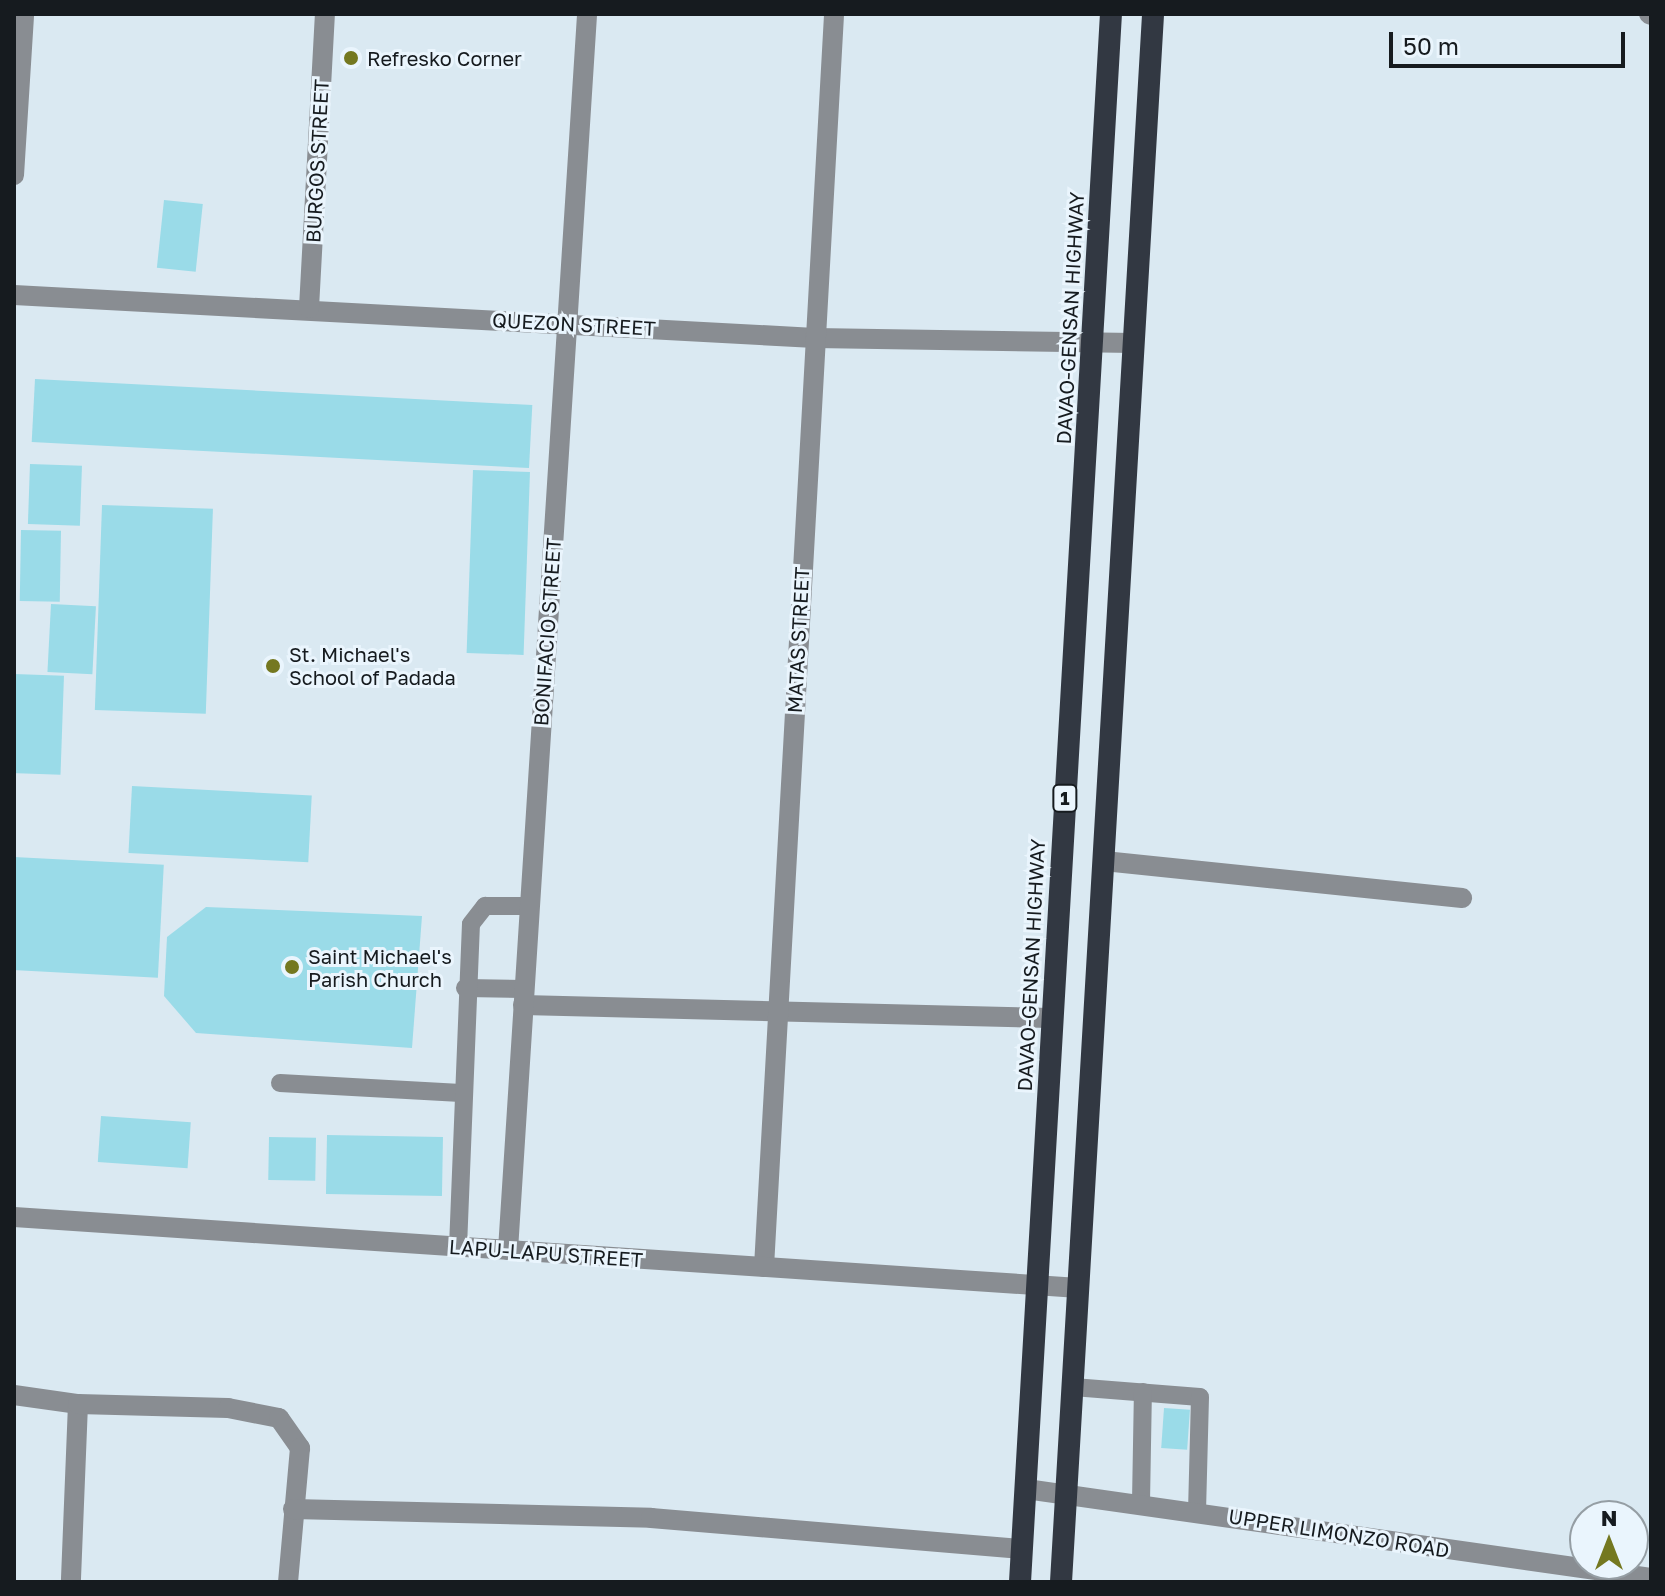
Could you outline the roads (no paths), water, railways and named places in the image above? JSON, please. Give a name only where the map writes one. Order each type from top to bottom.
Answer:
[{"type":"highway","name":"DAVAO-GENSAN HIGHWAY","points":[[1020,1582],[1111,14]]},
{"type":"highway","name":"1","points":[[1061,1582],[1069,1492],[1153,14]]},
{"type":"street","points":[[14,175],[24,14]]},
{"type":"street","name":"BURGOS STREET","points":[[309,308],[325,14]]},
{"type":"street","name":"BONIFACIO STREET","points":[[508,1250],[570,324],[587,14]]},
{"type":"street","name":"MATAS STREET","points":[[764,1267],[775,1014],[834,14]]},
{"type":"street","name":"QUEZON STREET","points":[[14,295],[309,308],[815,338],[1134,343]]},
{"type":"street","points":[[1104,861],[1462,898]]},
{"type":"street","points":[[523,997],[775,1014],[1052,1018]]},
{"type":"street","name":"LAPU-LAPU STREET","points":[[14,1217],[1079,1288]]},
{"type":"street","points":[[14,1395],[78,1404],[228,1408],[279,1418],[300,1448],[288,1582]]},
{"type":"street","points":[[71,1582],[78,1404]]},
{"type":"street","name":"UPPER LIMONZO ROAD","points":[[1026,1489],[1141,1502],[1651,1578]]},
{"type":"street","points":[[293,1509],[651,1518],[1022,1549]]},
{"type":"lane","points":[[458,1247],[465,988],[473,916],[485,906],[529,906]]},
{"type":"lane","points":[[465,988],[523,997]]},
{"type":"lane","points":[[280,1083],[461,1093]]},
{"type":"lane","points":[[1073,1387],[1200,1397],[1197,1511]]},
{"type":"lane","points":[[1141,1502],[1143,1392]]},
{"type":"place","name":"Refresko Corner","points":[[351,58]]},
{"type":"place","name":"St. Michael's School of Padada","points":[[273,666]]},
{"type":"place","name":"Saint Michael's Parish Church","points":[[292,967]]}]
